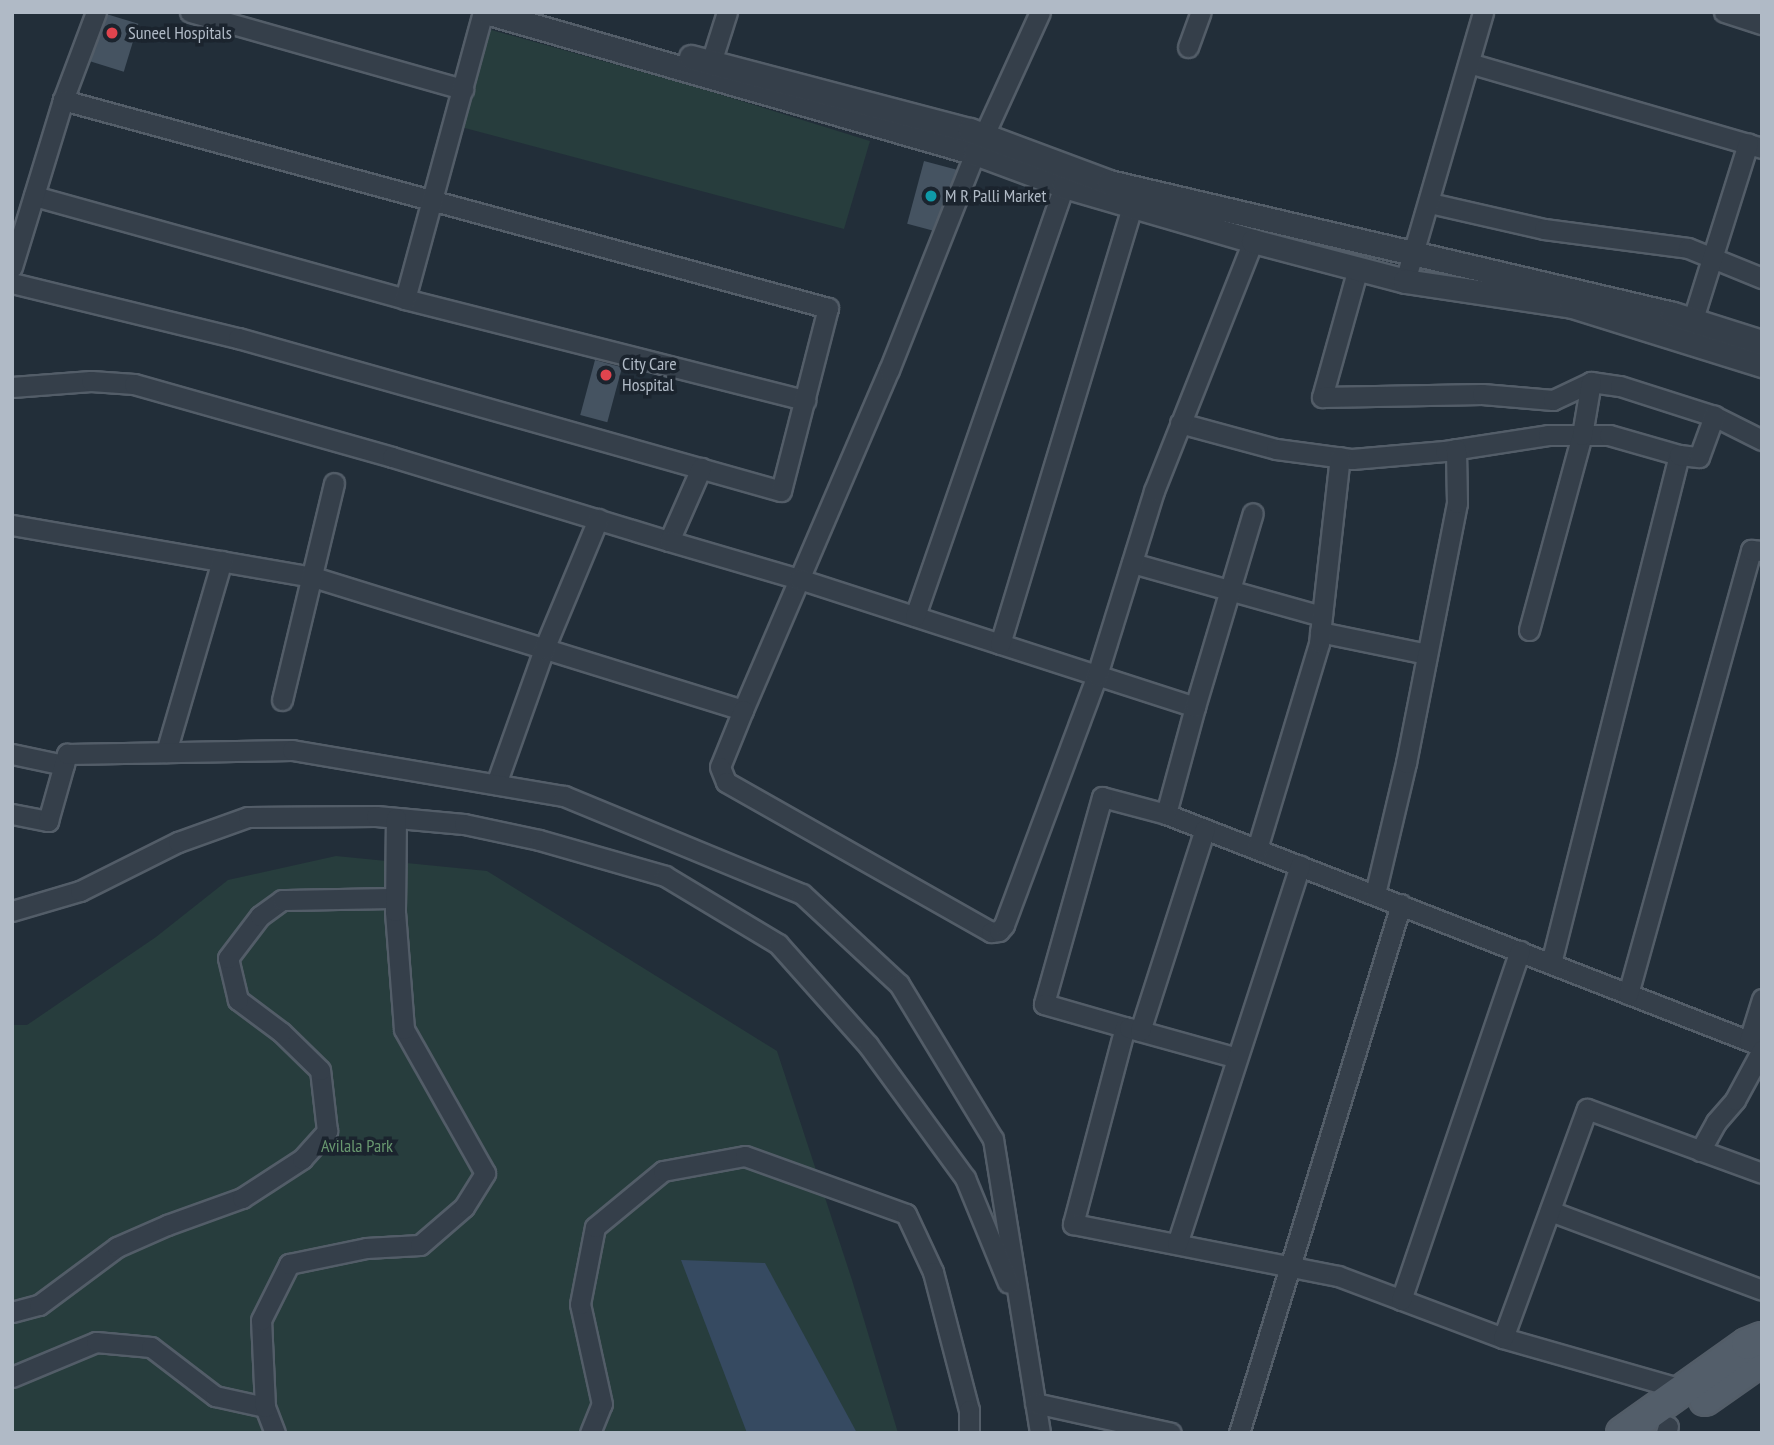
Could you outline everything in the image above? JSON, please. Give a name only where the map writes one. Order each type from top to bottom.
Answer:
[{"type":"main road","points":[[1622,1433],[1747,1344],[1762,1338]]},
{"type":"main road","points":[[1664,1430],[1762,1360]]},
{"type":"street","points":[[12,267],[63,100],[96,12]]},
{"type":"street","points":[[190,12],[463,89]]},
{"type":"street","points":[[405,299],[485,12],[708,70],[1109,181],[1693,319],[1762,342]]},
{"type":"street","points":[[519,12],[708,70]]},
{"type":"street","points":[[708,70],[727,12]]},
{"type":"street","points":[[1040,12],[980,144],[889,370],[743,710],[720,767],[726,782],[991,932],[999,931],[1004,925],[1097,675],[1154,491],[1253,241]]},
{"type":"street","points":[[1188,47],[1201,12]]},
{"type":"street","points":[[1405,281],[1430,203],[1483,12]]},
{"type":"street","points":[[1724,12],[1762,24]]},
{"type":"street","points":[[1469,62],[1757,143],[1693,319]]},
{"type":"street","points":[[12,284],[238,338],[781,491],[828,307],[63,100]]},
{"type":"street","points":[[980,144],[1064,186],[1253,241],[1405,281],[1572,306],[1762,365]]},
{"type":"street","points":[[915,616],[1064,186]]},
{"type":"street","points":[[34,195],[405,299],[805,400]]},
{"type":"street","points":[[1430,203],[1544,229],[1688,248],[1762,278]]},
{"type":"street","points":[[1000,644],[1132,206]]},
{"type":"street","points":[[1358,268],[1322,397],[1482,394],[1553,400],[1591,382],[1620,386],[1714,416],[1762,440]]},
{"type":"street","points":[[12,387],[91,381],[134,384],[799,579],[1195,707]]},
{"type":"street","points":[[1529,629],[1582,435],[1591,382]]},
{"type":"street","points":[[1180,423],[1276,449],[1340,457],[1456,449],[1548,435],[1609,435],[1679,455],[1699,457],[1714,416]]},
{"type":"street","points":[[1375,894],[1457,502],[1456,449]]},
{"type":"street","points":[[1551,963],[1679,455]]},
{"type":"street","points":[[1257,849],[1321,624],[1340,457]]},
{"type":"street","points":[[669,541],[701,468]]},
{"type":"street","points":[[282,700],[334,483]]},
{"type":"street","points":[[1166,814],[1253,513]]},
{"type":"street","points":[[496,785],[544,649],[598,519]]},
{"type":"street","points":[[12,525],[313,577],[743,710]]},
{"type":"street","points":[[1628,994],[1751,550],[1762,551]]},
{"type":"street","points":[[166,752],[222,561]]},
{"type":"street","points":[[1132,563],[1229,592],[1321,624],[1427,654]]},
{"type":"street","points":[[12,814],[48,821],[67,754],[292,750],[564,796],[802,894],[899,984],[993,1139],[1040,1433]]},
{"type":"street","points":[[12,754],[64,765]]},
{"type":"street","points":[[1237,1058],[1044,1004],[1102,797],[1166,814],[1757,1046]]},
{"type":"street","points":[[12,911],[80,891],[178,842],[248,817],[396,818],[489,830],[665,876],[778,944],[868,1045],[965,1178],[1021,1315]]},
{"type":"street","points":[[275,1433],[265,1407],[261,1320],[289,1264],[366,1248],[420,1245],[464,1207],[485,1173],[404,1029],[395,898],[396,818]]},
{"type":"street","points":[[1205,829],[1132,1029],[1073,1224],[1338,1276],[1503,1338],[1685,1390]]},
{"type":"street","points":[[1177,1244],[1300,865]]},
{"type":"street","points":[[12,1312],[39,1306],[117,1247],[167,1225],[242,1199],[302,1159],[327,1131],[320,1070],[281,1032],[238,1000],[228,958],[260,916],[282,900],[395,898]]},
{"type":"street","points":[[1238,1433],[1401,904]]},
{"type":"street","points":[[1401,1300],[1520,951]]},
{"type":"street","points":[[1700,1151],[1716,1122],[1735,1100],[1757,1046],[1762,999]]},
{"type":"street","points":[[1503,1338],[1587,1109],[1762,1173]]},
{"type":"street","points":[[590,1433],[602,1404],[580,1304],[595,1227],[663,1171],[744,1156],[906,1214],[933,1272],[970,1410],[969,1433]]},
{"type":"street","points":[[1550,1211],[1762,1290]]},
{"type":"street","points":[[12,1377],[96,1342],[152,1347],[215,1396],[265,1407]]},
{"type":"street","points":[[1035,1403],[1171,1433]]},
{"type":"green space","points":[[488,29],[696,87],[870,141],[844,229],[461,127]]},
{"type":"green space","name":"Avilala Park","points":[[336,856],[487,871],[777,1051],[852,1280],[898,1433],[12,1433],[12,1025],[27,1025],[156,937],[228,880]]},
{"type":"water","points":[[681,1260],[765,1263],[857,1433],[747,1433]]},
{"type":"building","points":[[103,13],[138,24],[124,72],[88,61]]},
{"type":"building","name":"M R Palli Market","points":[[924,161],[957,170],[940,233],[907,224]]},
{"type":"building","points":[[595,360],[622,367],[607,422],[580,415]]},
{"type":"place","name":"Suneel Hospitals","points":[[112,33]]},
{"type":"place","name":"M R Palli Market","points":[[931,196]]},
{"type":"place","name":"City Care Hospital","points":[[606,375]]}]
